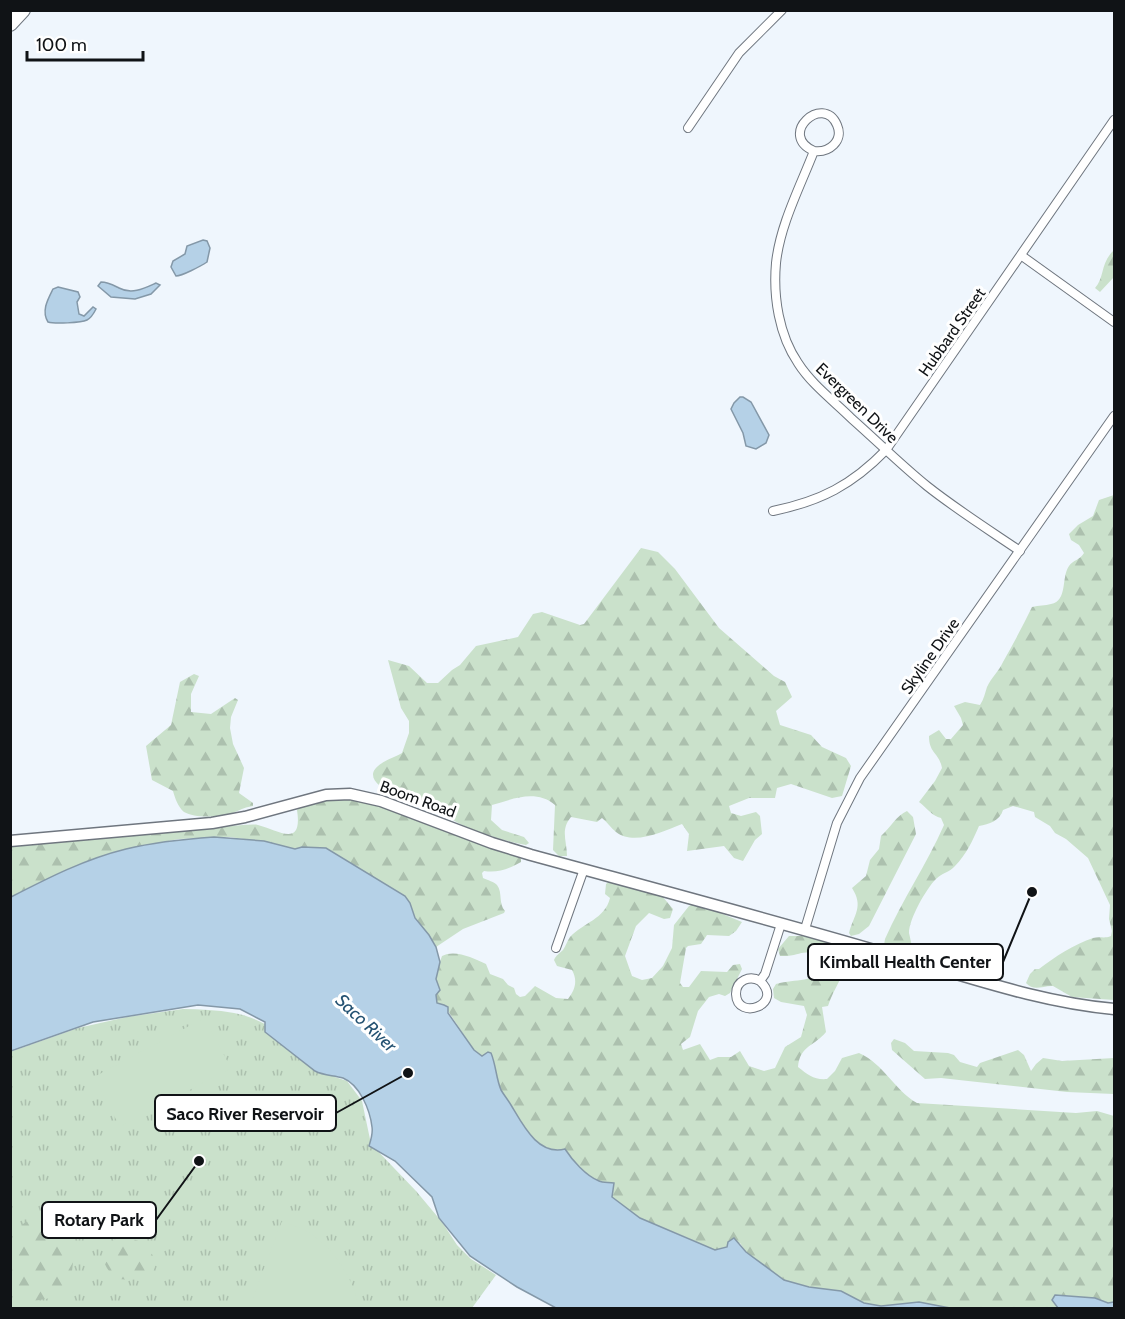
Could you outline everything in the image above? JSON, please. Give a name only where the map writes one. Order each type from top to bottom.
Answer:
[{"type":"highway","points":[[10,24],[23,10]]},
{"type":"street","points":[[688,128],[740,53],[782,10]]},
{"type":"street","points":[[825,114],[835,121],[838,136],[829,149],[814,151],[802,141],[800,129],[804,120],[809,116],[825,114]]},
{"type":"street","name":"Hubbard Street","points":[[773,511],[813,501],[828,494],[860,475],[886,450],[1114,120]]},
{"type":"street","name":"Evergreen Drive","points":[[814,151],[784,229],[778,252],[776,281],[779,318],[792,352],[804,371],[819,387],[927,486],[1020,551]]},
{"type":"street","points":[[1022,256],[1114,322]]},
{"type":"street","name":"Skyline Drive","points":[[805,929],[828,848],[860,778],[1114,416]]},
{"type":"street","name":"Boom Road","points":[[10,841],[212,823],[258,814],[319,796],[345,794],[381,801],[492,843],[584,869],[1032,994],[1114,1009]]},
{"type":"street","points":[[556,948],[584,869]]},
{"type":"street","points":[[760,981],[769,967],[781,924]]},
{"type":"street","points":[[756,978],[760,981],[767,993],[764,1003],[755,1009],[744,1007],[737,1000],[738,985],[746,979],[756,978]]},
{"type":"green space","points":[[1114,250],[1114,277],[1100,292],[1095,288]]},
{"type":"green space","points":[[1114,495],[1114,1000],[1072,997],[1053,986],[1036,988],[1026,983],[1035,969],[1039,969],[1065,951],[1095,937],[1111,936],[1112,931],[1109,919],[1110,905],[1088,858],[1066,839],[1055,833],[1050,826],[1035,817],[1034,812],[1013,806],[1003,810],[994,821],[979,826],[959,862],[936,879],[928,890],[915,912],[910,927],[912,947],[907,950],[892,949],[884,945],[944,825],[941,818],[932,814],[919,802],[942,768],[932,750],[929,736],[939,730],[946,739],[951,739],[963,725],[954,706],[965,702],[980,705],[987,687],[1032,607],[1051,604],[1060,598],[1069,566],[1084,553],[1079,545],[1071,540],[1069,534],[1093,516],[1099,500]]},
{"type":"green space","points":[[641,548],[658,552],[675,569],[719,628],[774,676],[785,682],[792,697],[776,711],[780,725],[811,735],[822,747],[846,758],[851,766],[842,796],[832,798],[791,784],[777,788],[775,798],[749,798],[729,806],[731,813],[741,816],[756,812],[760,816],[762,834],[755,840],[743,861],[734,858],[724,846],[687,851],[689,834],[682,824],[649,836],[631,838],[616,832],[602,818],[597,822],[571,817],[565,831],[567,856],[559,856],[553,850],[555,805],[548,800],[532,796],[492,805],[491,820],[502,830],[524,837],[529,843],[526,845],[468,828],[428,803],[387,790],[379,785],[373,774],[374,770],[402,753],[409,733],[409,721],[401,708],[388,660],[409,666],[427,683],[438,683],[460,665],[476,646],[518,637],[533,614],[542,612],[580,625],[584,624]]},
{"type":"green space","points":[[194,674],[199,676],[191,694],[191,712],[211,714],[235,698],[238,700],[231,717],[230,728],[233,744],[244,768],[239,793],[253,803],[253,806],[217,816],[189,814],[180,808],[173,791],[152,780],[146,746],[171,725],[180,682]]},
{"type":"green space","points":[[343,798],[377,805],[521,856],[521,862],[512,867],[482,873],[483,878],[495,883],[499,888],[504,913],[463,929],[436,947],[415,918],[405,896],[326,848],[284,848],[277,844],[230,837],[179,839],[126,849],[78,865],[11,897],[11,847],[251,825],[287,834],[296,830],[297,810],[302,805]]},
{"type":"green space","points":[[907,811],[913,817],[916,834],[869,926],[859,934],[851,936],[849,933],[858,906],[852,888],[866,876],[870,860],[879,849],[881,836]]},
{"type":"green space","points":[[610,881],[662,896],[673,909],[670,918],[664,919],[649,913],[636,926],[625,956],[632,976],[642,980],[652,978],[663,966],[672,948],[674,925],[689,906],[696,903],[742,922],[729,936],[707,935],[701,944],[686,948],[680,983],[683,987],[689,987],[701,971],[727,972],[733,965],[740,964],[742,969],[730,993],[725,996],[719,994],[709,997],[698,1011],[690,1037],[681,1044],[683,1050],[700,1044],[710,1060],[718,1057],[731,1057],[740,1051],[749,1066],[764,1071],[775,1068],[785,1047],[801,1037],[807,1015],[804,1006],[781,1002],[774,998],[773,989],[776,984],[817,976],[829,966],[827,960],[812,953],[780,956],[778,949],[789,936],[810,936],[845,948],[846,963],[828,1006],[822,1007],[826,1032],[805,1050],[799,1060],[798,1067],[808,1075],[818,1079],[827,1079],[835,1071],[842,1058],[859,1053],[875,1064],[917,1103],[1076,1113],[1097,1111],[1114,1116],[1114,1302],[1055,1295],[1052,1300],[1058,1308],[950,1308],[918,1302],[881,1306],[864,1303],[840,1291],[809,1287],[784,1280],[746,1252],[740,1243],[715,1250],[640,1218],[611,1197],[614,1183],[594,1179],[575,1163],[565,1149],[555,1150],[539,1143],[526,1129],[501,1090],[493,1058],[482,1056],[474,1050],[444,1005],[437,1004],[435,999],[437,970],[442,956],[453,953],[464,955],[486,964],[490,974],[503,979],[514,988],[520,997],[525,996],[535,986],[556,998],[568,999],[575,985],[574,974],[572,970],[557,966],[554,960],[575,932],[603,911],[610,898],[605,894],[606,884]]},
{"type":"green space","points":[[183,1009],[234,1013],[262,1023],[301,1048],[335,1077],[347,1081],[362,1101],[371,1144],[416,1191],[442,1222],[457,1245],[471,1259],[496,1275],[472,1308],[11,1308],[10,1052],[78,1028],[127,1017]]},
{"type":"green space","points":[[204,1018],[231,1068],[120,1127],[94,1077]]},
{"type":"green space","points":[[894,1039],[905,1043],[914,1051],[948,1053],[954,1055],[960,1062],[977,1067],[980,1063],[1018,1050],[1024,1055],[1031,1071],[1043,1058],[1062,1061],[1114,1058],[1114,1094],[1067,1092],[941,1078],[925,1079],[892,1050],[891,1043]]},
{"type":"green space","points":[[233,1092],[248,1099],[238,1124],[222,1117]]},
{"type":"green space","points":[[33,1217],[42,1221],[64,1249],[74,1254],[72,1271],[77,1279],[77,1287],[71,1294],[19,1304],[14,1293],[17,1284],[13,1276],[12,1261],[23,1224]]},
{"type":"green space","points":[[282,1221],[308,1232],[334,1255],[348,1275],[359,1308],[249,1308]]},
{"type":"green space","points":[[121,1236],[142,1243],[156,1260],[154,1269],[148,1275],[126,1280],[113,1276],[110,1272],[105,1264],[114,1249],[114,1240]]},
{"type":"water","points":[[203,240],[207,241],[210,248],[207,262],[176,276],[171,267],[173,261],[185,254],[187,246]]},
{"type":"water","points":[[101,282],[129,291],[156,283],[160,285],[151,294],[135,299],[111,297],[98,286]]},
{"type":"water","points":[[58,287],[78,292],[79,314],[84,316],[93,307],[96,309],[91,317],[79,322],[48,322],[45,314],[46,305],[53,289]]},
{"type":"water","points":[[740,397],[751,402],[769,435],[766,443],[756,449],[746,446],[743,433],[731,409]]},
{"type":"water","name":"Saco River","points":[[214,837],[264,841],[295,849],[326,848],[405,896],[415,918],[436,947],[440,962],[436,979],[440,990],[436,995],[437,1003],[448,1007],[448,1013],[474,1050],[482,1056],[488,1052],[491,1053],[501,1090],[526,1130],[547,1148],[565,1149],[571,1158],[594,1179],[614,1183],[612,1197],[640,1218],[715,1250],[727,1247],[728,1242],[734,1238],[746,1252],[784,1280],[809,1287],[841,1291],[864,1303],[881,1306],[919,1302],[950,1308],[556,1308],[517,1287],[470,1256],[439,1218],[432,1197],[395,1161],[369,1146],[372,1132],[371,1120],[363,1099],[349,1081],[315,1071],[265,1032],[265,1022],[240,1009],[198,1005],[93,1022],[11,1051],[11,897],[67,870],[111,853],[159,843]]},
{"type":"water","points":[[1055,1295],[1114,1302],[1114,1308],[1058,1308],[1052,1300]]},
{"type":"place","name":"Kimball Health Center","points":[[1032,892]]},
{"type":"place","name":"Saco River Reservoir","points":[[408,1073]]},
{"type":"place","name":"Rotary Park","points":[[199,1161]]}]
